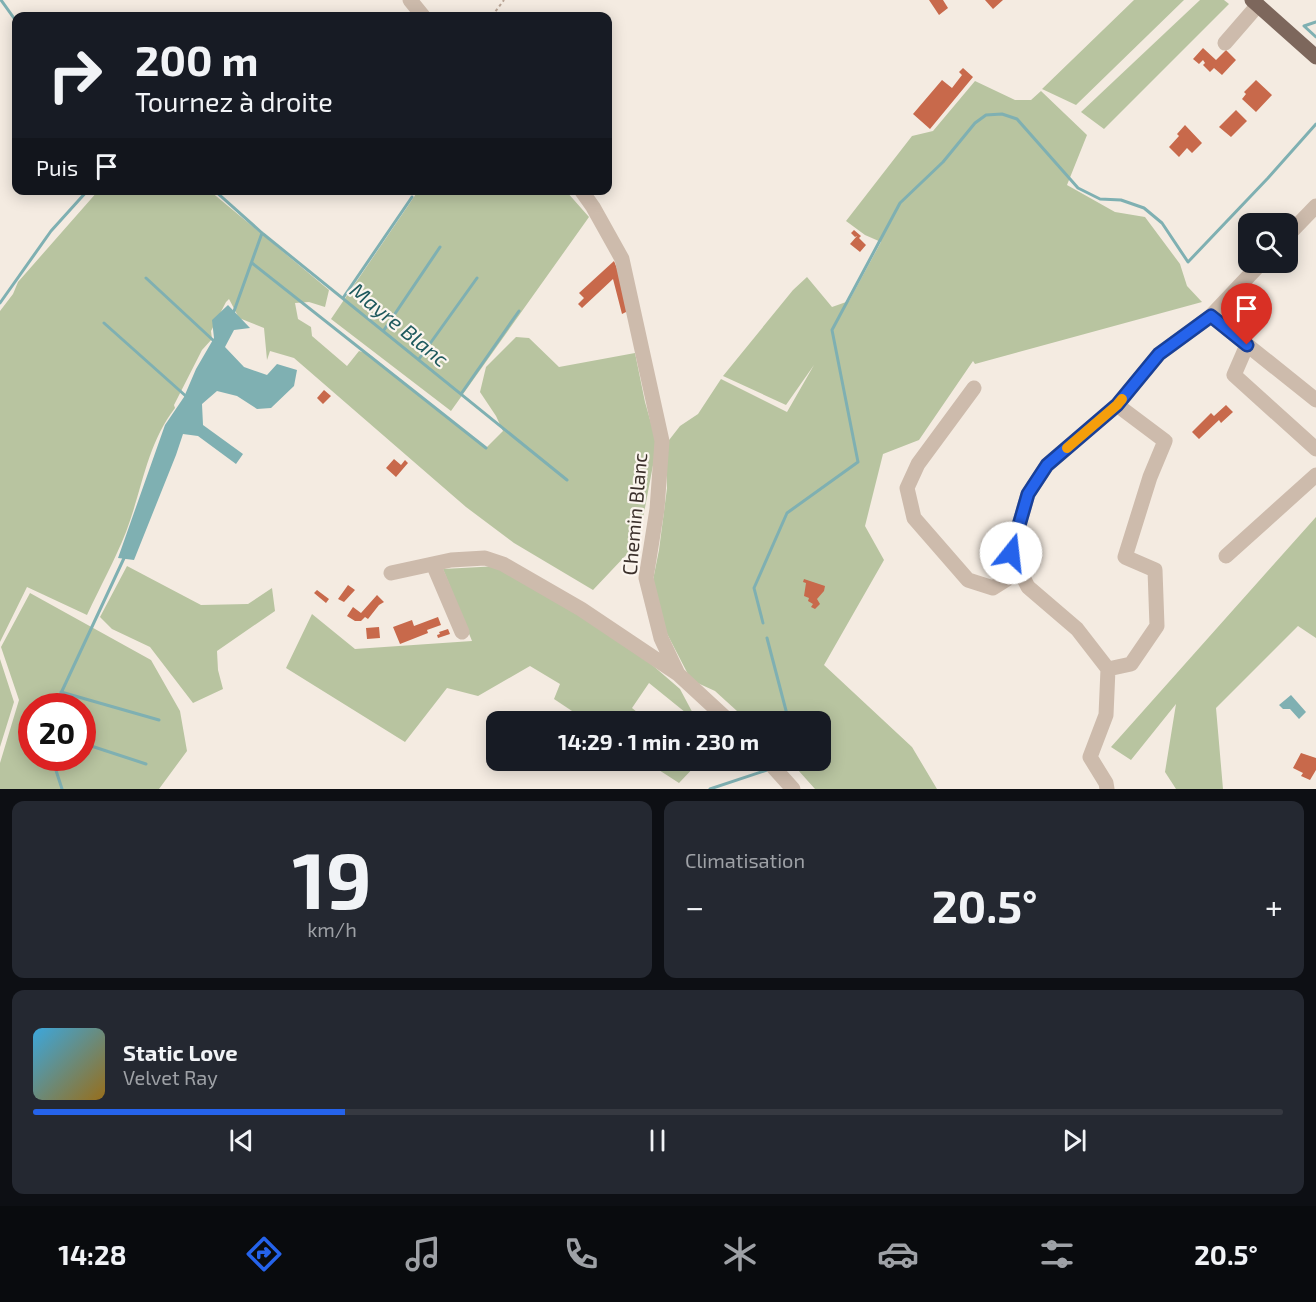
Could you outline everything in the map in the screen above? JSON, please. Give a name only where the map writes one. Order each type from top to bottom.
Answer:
[{"type":"main road","points":[[1255,2],[1316,57]]},
{"type":"street","points":[[410,0],[420,12]]},
{"type":"street","points":[[1225,43],[1255,2]]},
{"type":"street","name":"Chemin Blanc","points":[[585,195],[622,259],[662,441],[657,509],[646,578],[661,638],[678,674],[718,711]]},
{"type":"street","points":[[1298,225],[1316,206]]},
{"type":"street","points":[[1107,789],[1106,783],[1090,757],[1106,715],[1108,669],[1077,629],[1028,586],[1011,553],[1028,494],[1047,465],[1117,405],[1159,354],[1211,316],[1252,273]]},
{"type":"street","points":[[1211,316],[1316,400]]},
{"type":"street","points":[[1247,345],[1234,375],[1316,449]]},
{"type":"street","points":[[974,388],[918,464],[907,488],[914,518],[968,580],[993,588],[1020,571]]},
{"type":"street","points":[[1108,669],[1131,664],[1157,626],[1155,570],[1125,557],[1150,477],[1165,441],[1117,405]]},
{"type":"street","points":[[1226,556],[1316,475]]},
{"type":"street","points":[[391,573],[451,560],[485,558],[503,564],[581,609],[678,674]]},
{"type":"street","points":[[432,564],[462,632]]},
{"type":"street","points":[[777,771],[794,789]]},
{"type":"green space","points":[[1134,0],[1184,0],[1076,105],[1042,89]]},
{"type":"green space","points":[[1200,0],[1224,0],[1229,4],[1104,129],[1081,112]]},
{"type":"green space","points":[[975,81],[1015,100],[1031,100],[1041,91],[1087,135],[1067,185],[1115,212],[1145,217],[1180,264],[1187,286],[1202,302],[975,364],[973,361],[919,440],[883,454],[865,526],[884,560],[824,665],[912,747],[937,789],[815,789],[799,771],[831,771],[831,711],[737,711],[715,691],[691,680],[661,622],[653,580],[667,488],[666,444],[680,426],[698,414],[721,379],[787,412],[814,365],[786,405],[723,376],[793,290],[807,277],[832,307],[849,301],[881,242],[865,235],[846,221],[912,136],[933,131]]},
{"type":"green space","points":[[94,195],[215,195],[329,290],[325,307],[309,302],[295,303],[298,319],[311,327],[312,336],[347,366],[359,351],[369,354],[486,448],[503,431],[480,392],[486,367],[516,337],[529,338],[559,367],[635,353],[657,444],[640,534],[628,553],[593,590],[514,543],[466,507],[294,358],[270,351],[267,360],[264,328],[239,318],[229,299],[211,331],[212,339],[202,350],[151,452],[126,532],[87,615],[27,587],[0,642],[0,311],[13,294],[18,282]]},
{"type":"green space","points":[[415,195],[570,195],[589,217],[451,411],[331,319]]},
{"type":"green space","points":[[1316,517],[1316,638],[1298,626],[1216,708],[1223,789],[1176,789],[1165,772],[1176,704],[1131,760],[1111,747]]},
{"type":"green space","points":[[127,566],[201,605],[248,604],[272,588],[275,611],[217,651],[218,670],[223,689],[193,703],[150,647],[112,629],[100,617]]},
{"type":"green space","points":[[499,566],[621,638],[680,689],[692,711],[684,711],[649,683],[632,708],[636,711],[572,711],[554,699],[560,684],[530,666],[478,696],[447,688],[405,742],[286,668],[312,614],[355,649],[472,641],[443,569]]},
{"type":"green space","points":[[30,593],[151,660],[180,711],[187,751],[159,789],[0,789],[0,763],[18,703],[18,771],[96,771],[96,693],[18,693],[18,697],[1,647]]},
{"type":"green space","points":[[0,659],[14,702],[0,747]]},
{"type":"green space","points":[[660,771],[690,771],[679,783]]},
{"type":"water","points":[[228,305],[250,328],[234,330],[225,347],[244,367],[267,375],[277,364],[297,370],[294,386],[271,408],[257,409],[237,396],[217,391],[202,404],[203,425],[243,454],[236,464],[198,436],[183,434],[134,560],[118,558],[165,425],[184,397],[196,369],[214,338],[212,320]]},
{"type":"water","points":[[1291,695],[1306,712],[1299,719],[1290,709],[1283,709],[1279,705]]},
{"type":"building","points":[[929,0],[943,0],[948,8],[939,15]]},
{"type":"building","points":[[985,0],[1003,0],[993,9]]},
{"type":"building","points":[[1203,48],[1216,60],[1226,50],[1236,60],[1222,75],[1214,68],[1210,72],[1203,65],[1205,63],[1203,60],[1199,64],[1193,59]]},
{"type":"building","points":[[963,68],[973,77],[930,129],[913,114],[942,80],[952,88],[962,75],[959,72]]},
{"type":"building","points":[[1256,80],[1272,95],[1256,112],[1242,99],[1246,94],[1244,92]]},
{"type":"building","points":[[1236,110],[1247,121],[1231,137],[1219,127]]},
{"type":"building","points":[[1185,125],[1202,143],[1192,153],[1187,148],[1179,157],[1169,147]]},
{"type":"building","points":[[854,230],[866,245],[860,252],[850,244],[857,236],[851,233]]},
{"type":"building","points":[[614,261],[621,278],[628,311],[622,314],[613,279],[582,308],[578,304],[584,298],[579,293]]},
{"type":"building","points":[[324,390],[331,396],[323,404],[317,398]]},
{"type":"building","points":[[1226,405],[1233,412],[1221,423],[1219,420],[1199,439],[1192,432],[1211,413],[1214,416]]},
{"type":"building","points":[[394,459],[401,465],[405,460],[408,463],[396,477],[386,468]]},
{"type":"building","points":[[804,579],[825,586],[817,599],[820,604],[815,609],[811,607],[813,604],[808,601],[809,598],[804,596],[806,583],[803,582]]},
{"type":"building","points":[[348,585],[355,590],[344,602],[338,599]]},
{"type":"building","points":[[317,590],[329,599],[326,603],[314,593]]},
{"type":"building","points":[[377,595],[384,602],[368,619],[365,617],[361,621],[355,621],[347,616],[353,607],[361,613]]},
{"type":"building","points":[[438,617],[441,625],[400,644],[393,627],[412,620],[414,626]]},
{"type":"building","points":[[379,627],[380,638],[367,639],[366,628]]},
{"type":"building","points":[[448,629],[450,634],[438,638],[439,632]]},
{"type":"building","points":[[1301,753],[1316,758],[1316,770],[1310,780],[1301,776],[1303,773],[1293,768]]},
{"type":"waterway","name":"Mayre Blanc","points":[[1,0],[12,15]]},
{"type":"waterway","points":[[1316,22],[1304,26],[1316,37]]},
{"type":"waterway","points":[[763,623],[754,588],[787,513],[858,462],[832,330],[900,203],[943,162],[975,123],[986,115],[1002,114],[1017,119],[1078,188],[1100,199],[1121,200],[1144,208],[1162,223],[1188,262],[1316,124]]},
{"type":"waterway","points":[[0,303],[51,231],[83,195]]},
{"type":"waterway","name":"Mayre Blanc","points":[[220,195],[262,233],[567,480]]},
{"type":"waterway","points":[[343,298],[412,197]]},
{"type":"waterway","points":[[233,314],[262,233]]},
{"type":"waterway","points":[[384,330],[440,247]]},
{"type":"waterway","points":[[252,263],[486,448]]},
{"type":"waterway","points":[[146,278],[215,342]]},
{"type":"waterway","points":[[419,359],[477,278]]},
{"type":"waterway","points":[[461,394],[519,311]]},
{"type":"waterway","points":[[104,323],[188,398]]},
{"type":"waterway","points":[[61,693],[125,556]]},
{"type":"waterway","points":[[767,638],[786,711]]},
{"type":"waterway","points":[[61,692],[159,720]]},
{"type":"waterway","points":[[96,748],[146,764]]},
{"type":"waterway","points":[[56,771],[62,789]]},
{"type":"waterway","points":[[710,789],[764,771]]},
{"type":"slow traffic","points":[[1067,448],[1122,399]]},
{"type":"route","points":[[1011,553],[1028,494],[1047,465],[1117,405],[1159,354],[1211,316],[1247,345]]}]
